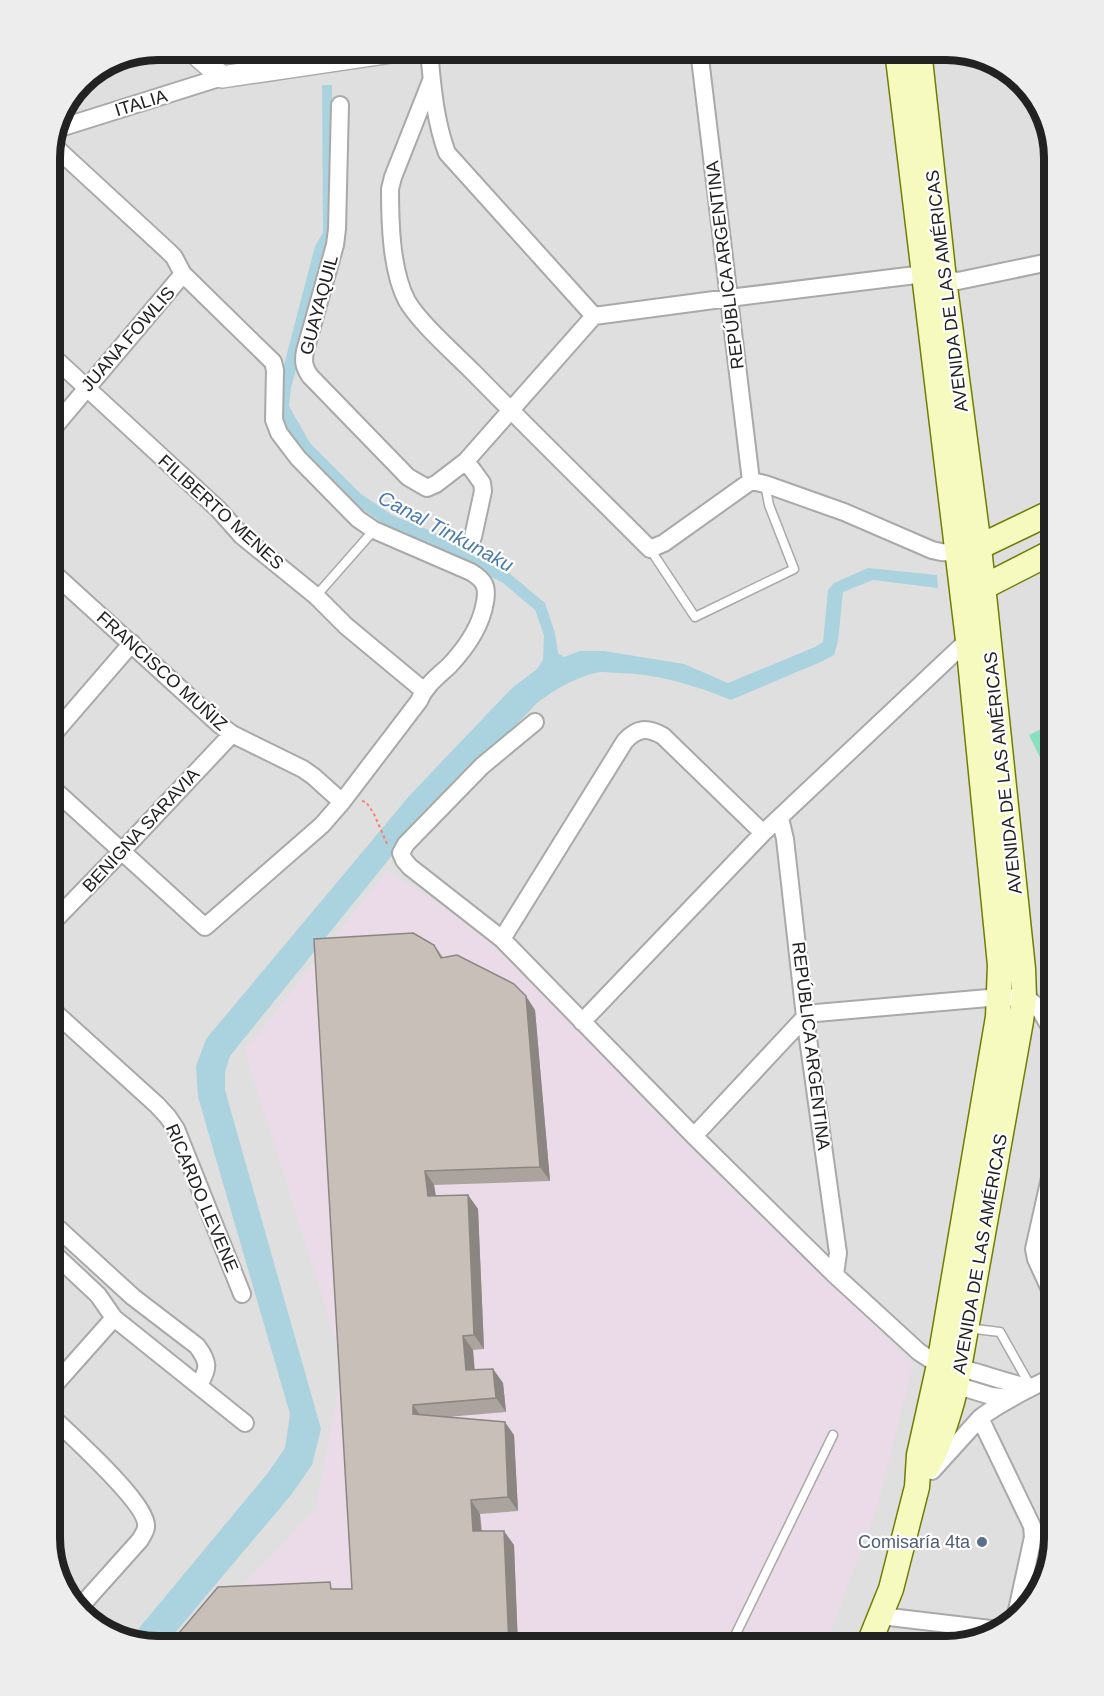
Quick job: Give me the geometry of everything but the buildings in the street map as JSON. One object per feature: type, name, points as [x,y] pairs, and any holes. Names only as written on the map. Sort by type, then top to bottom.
[{"type":"main road","name":"AVENIDA DE LAS AMÉRICAS","points":[[873,1636],[891,1589],[917,1487],[919,1455],[952,1372],[966,1328],[1022,1021],[1024,998],[1023,969],[973,592],[935,278],[899,60]]},
{"type":"main road","name":"AVENIDA DE LAS AMÉRICAS","points":[[920,60],[935,278]]},
{"type":"main road","points":[[968,550],[1044,516]]},
{"type":"main road","points":[[973,592],[1044,556]]},
{"type":"main road","name":"AVENIDA DE LAS AMÉRICAS","points":[[952,1372],[1000,997],[1000,965],[968,640],[973,592]]},
{"type":"street","points":[[202,60],[222,77],[337,60]]},
{"type":"street","points":[[430,60],[442,140],[447,153],[594,316]]},
{"type":"street","name":"REPÚBLICA ARGENTINA","points":[[700,60],[729,298],[758,482]]},
{"type":"street","name":"ITALIA","points":[[66,126],[222,77]]},
{"type":"street","points":[[432,80],[390,189],[394,259],[398,279],[408,301],[422,319],[510,410],[650,549],[664,543],[758,482],[844,512],[932,550],[940,552],[968,550]]},
{"type":"street","name":"GUAYAQUIL","points":[[340,105],[337,230],[303,359],[304,367],[310,376],[408,477],[427,488],[436,484],[466,461]]},
{"type":"street","name":"GUAYAQUIL","points":[[60,152],[168,251],[183,274],[273,362],[275,370],[274,420],[279,433],[298,458],[358,519],[374,530]]},
{"type":"street","points":[[473,537],[483,491],[482,483],[466,461],[594,316],[916,275],[958,281],[1044,263]]},
{"type":"street","name":"JUANA FOWLIS","points":[[60,420],[183,274]]},
{"type":"street","name":"FILIBERTO MENES","points":[[60,363],[218,509],[242,536],[316,596],[346,626],[423,690]]},
{"type":"street","points":[[60,795],[205,927],[322,825],[419,700],[423,690],[451,664],[472,637],[479,623],[484,610],[486,588],[479,577],[374,530]]},
{"type":"street","name":"FRANCISCO MUÑIZ","points":[[60,579],[220,725],[232,734],[303,769],[342,802]]},
{"type":"street","points":[[582,1022],[764,833],[968,640]]},
{"type":"street","points":[[60,726],[132,643]]},
{"type":"street","points":[[535,722],[482,766],[406,844],[401,853],[404,860],[502,939],[694,1136],[835,1275],[919,1352],[952,1372],[968,1389],[1010,1398]]},
{"type":"street","points":[[502,939],[625,741],[640,729],[654,731],[663,736],[764,833]]},
{"type":"street","name":"BENIGNA SARAVIA","points":[[60,915],[232,734]]},
{"type":"street","name":"REPÚBLICA ARGENTINA","points":[[780,818],[785,839],[838,1253],[835,1275]]},
{"type":"street","points":[[694,1136],[806,1017],[824,1011],[1000,997],[1024,998],[1039,1008],[1044,1017]]},
{"type":"street","name":"RICARDO LEVENE","points":[[60,1017],[157,1105],[176,1129],[242,1294]]},
{"type":"street","points":[[1044,1204],[1034,1249],[1044,1276]]},
{"type":"street","points":[[60,1230],[133,1297],[197,1346],[206,1362],[207,1370],[199,1384]]},
{"type":"street","points":[[60,1259],[98,1294],[114,1318],[245,1423]]},
{"type":"street","points":[[60,1379],[114,1318]]},
{"type":"street","points":[[952,1372],[1031,1388]]},
{"type":"street","points":[[917,1487],[980,1418],[1010,1398],[1044,1381]]},
{"type":"street","points":[[980,1418],[1032,1526],[1033,1537],[1018,1604]]},
{"type":"street","points":[[60,1425],[131,1496],[144,1516],[146,1527],[140,1540],[84,1602]]},
{"type":"street","points":[[881,1616],[984,1628]]},
{"type":"lane","points":[[650,549],[695,617],[794,569],[770,505],[758,482]]},
{"type":"lane","points":[[316,596],[374,530]]},
{"type":"lane","points":[[966,1328],[1000,1332],[1031,1388]]},
{"type":"lane","points":[[735,1636],[832,1435]]},
{"type":"path","points":[[374,814],[390,851]]},
{"type":"shaded area","points":[[952,60],[977,65],[1000,77],[1020,94],[1034,115],[1042,139],[1044,158],[1044,1538],[1041,1563],[1031,1587],[1010,1612],[989,1626],[965,1634],[946,1636],[152,1636],[127,1631],[104,1619],[84,1602],[70,1581],[63,1563],[60,1538],[60,152],[63,133],[80,98],[109,73],[127,65],[146,61]]},
{"type":"shaded area","points":[[387,871],[459,917],[503,955],[913,1364],[876,1511],[829,1636],[194,1636],[316,1509],[343,1363],[245,1051]]},
{"type":"green space","points":[[1044,728],[1044,766],[1029,735]]},
{"type":"water","points":[[322,85],[332,85],[332,236],[291,388],[289,406],[310,443],[361,494],[392,515],[451,539],[482,556],[509,573],[545,603],[555,633],[558,653],[564,657],[580,651],[604,651],[684,664],[728,683],[823,642],[828,590],[834,583],[868,568],[937,575],[938,588],[873,580],[843,592],[838,641],[834,655],[731,700],[690,685],[662,678],[604,672],[579,678],[551,693],[537,703],[398,848],[230,1056],[225,1072],[225,1090],[321,1429],[312,1465],[291,1495],[172,1636],[152,1636],[135,1633],[267,1474],[285,1448],[290,1414],[198,1097],[196,1066],[206,1039],[410,795],[512,688],[537,669],[543,660],[544,635],[535,610],[503,583],[447,553],[390,528],[353,503],[301,450],[279,415],[283,369],[315,246],[323,233]]},
{"type":"place","name":"Comisaría 4ta","points":[[982,1542]]},
{"type":"water label","name":"Canal Tinkunaku","points":[[446,531]]}]
